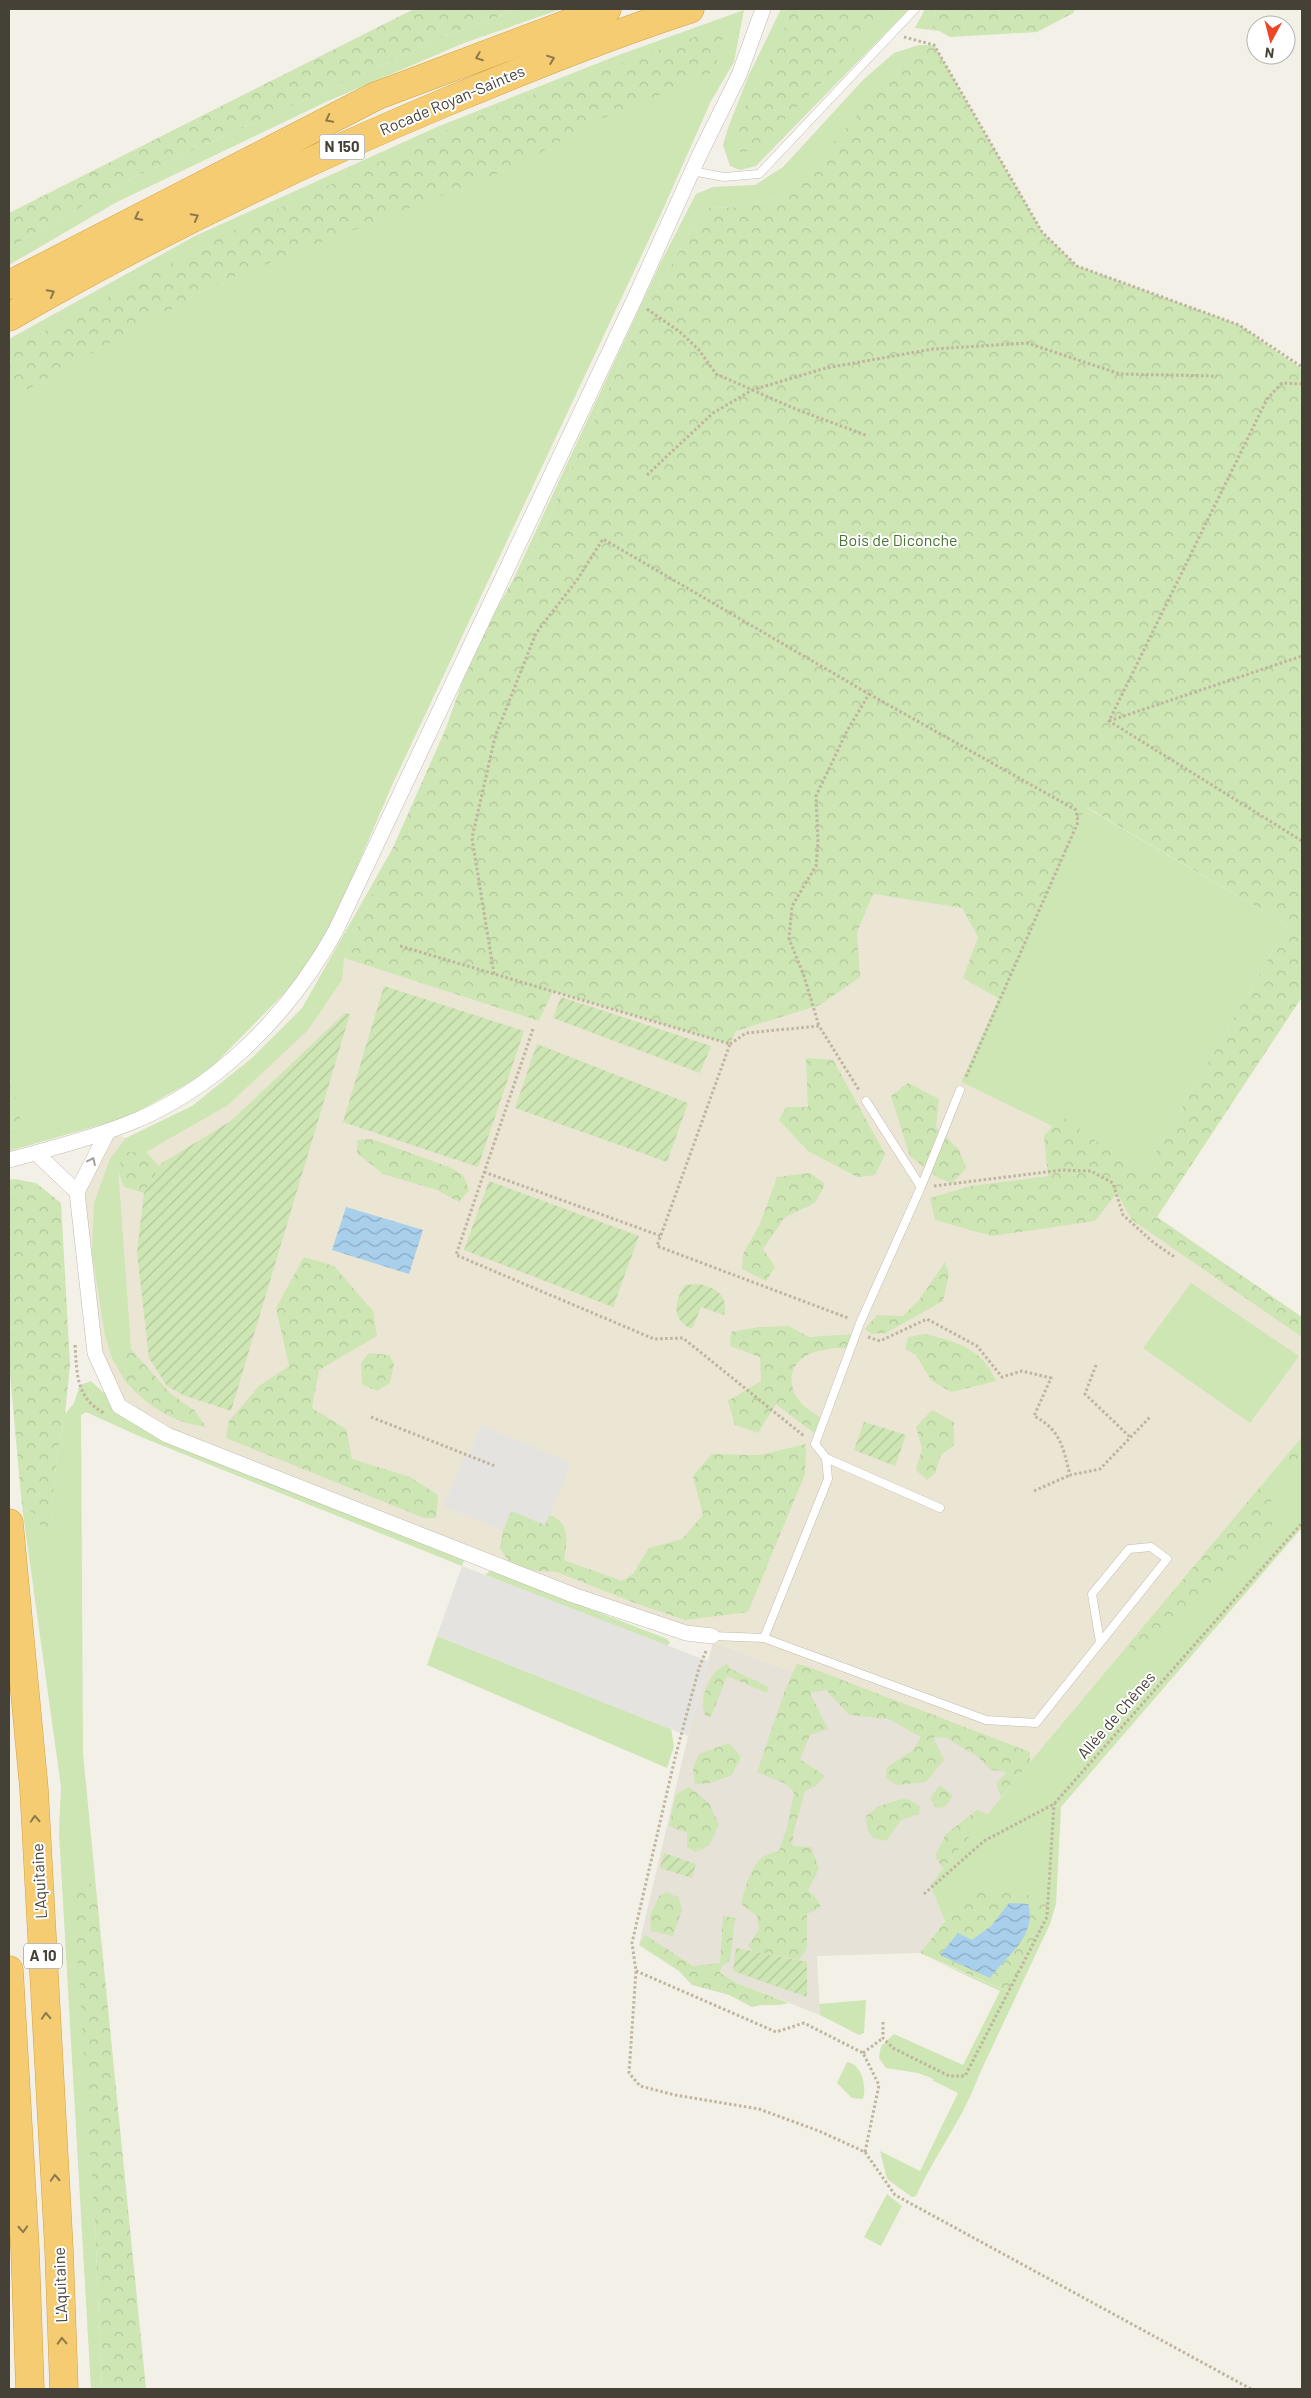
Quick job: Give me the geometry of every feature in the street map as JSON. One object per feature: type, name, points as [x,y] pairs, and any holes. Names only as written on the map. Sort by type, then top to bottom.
[{"type":"highway","name":"Rocade Royan-Saintes","points":[[9,285],[376,96],[607,9]]},
{"type":"highway","name":"Rocade Royan-Saintes","points":[[9,317],[211,209],[370,134],[525,69],[690,9]]},
{"type":"highway","name":"L'Aquitaine","points":[[9,1523],[34,1789],[59,2250],[64,2389]]},
{"type":"highway","name":"L'Aquitaine","points":[[9,1970],[25,2249],[30,2389]]},
{"type":"street","points":[[9,1160],[108,1131],[156,1111],[203,1083],[266,1028],[292,999],[318,963],[339,923],[635,298],[692,171],[739,75],[763,9]]},
{"type":"street","points":[[108,1131],[77,1192],[95,1354],[119,1406],[167,1435],[573,1595],[686,1633],[712,1636]]},
{"type":"street","points":[[36,1153],[77,1192]]},
{"type":"lane","points":[[692,171],[724,177],[758,174],[915,9]]},
{"type":"lane","points":[[940,1508],[826,1458],[815,1444],[860,1323],[921,1187],[960,1090]]},
{"type":"lane","points":[[866,1100],[921,1187]]},
{"type":"lane","points":[[764,1638],[828,1479],[826,1458]]},
{"type":"lane","points":[[712,1636],[764,1638],[986,1720],[1036,1723],[1167,1559],[1151,1547],[1129,1548],[1092,1594],[1100,1642]]},
{"type":"path","points":[[891,34],[934,45],[1042,232],[1077,266],[1239,325],[1302,366]]},
{"type":"path","points":[[635,298],[654,315],[680,332],[699,350],[716,374],[798,410],[868,436]]},
{"type":"path","points":[[647,475],[713,413],[752,390],[826,368],[933,349],[1027,343],[1120,374],[1217,376]]},
{"type":"path","points":[[1109,721],[1267,399],[1282,383],[1302,384]]},
{"type":"path","points":[[494,974],[472,838],[495,737],[536,633],[577,580],[603,540],[869,694],[1076,810],[1078,822],[960,1090]]},
{"type":"path","points":[[1109,721],[1302,656]]},
{"type":"path","points":[[866,1100],[819,1026],[804,976],[789,939],[792,906],[816,866],[818,843],[816,796],[847,731],[869,694]]},
{"type":"path","points":[[1109,721],[1302,842]]},
{"type":"path","points":[[400,946],[730,1044]]},
{"type":"path","points":[[819,1026],[746,1034],[730,1044],[657,1246],[860,1323]]},
{"type":"path","points":[[533,1029],[456,1256],[654,1339],[683,1338],[815,1444]]},
{"type":"path","points":[[921,1187],[1062,1170],[1092,1171],[1113,1183],[1123,1215],[1154,1243],[1176,1258]]},
{"type":"path","points":[[484,1172],[660,1236]]},
{"type":"path","points":[[856,1334],[880,1340],[928,1319],[977,1346],[1002,1378],[1022,1371],[1051,1378],[1034,1416],[1044,1422],[1060,1438],[1070,1475]]},
{"type":"path","points":[[75,1340],[77,1375],[81,1390],[93,1408],[108,1416]]},
{"type":"path","points":[[1096,1365],[1084,1394],[1130,1437]]},
{"type":"path","points":[[1034,1491],[1070,1475],[1100,1469],[1151,1416]]},
{"type":"path","points":[[371,1417],[495,1466]]},
{"type":"path","name":"Allée de Chênes","points":[[924,1894],[984,1841],[1054,1804],[1302,1523]]},
{"type":"path","points":[[712,1636],[699,1668],[675,1758],[632,1943],[636,1971],[630,2073],[640,2086],[675,2095],[759,2109],[819,2131],[865,2152],[895,2195],[1251,2389]]},
{"type":"path","points":[[883,2022],[883,2038],[893,2048],[949,2076],[965,2076],[1047,1917],[1054,1804]]},
{"type":"path","points":[[636,1971],[776,2032],[804,2023],[863,2052],[879,2085],[865,2152]]},
{"type":"path","points":[[863,2052],[883,2038]]},
{"type":"shaded area","points":[[873,894],[962,908],[978,937],[963,978],[999,999],[961,1082],[1145,1171],[1153,1223],[1302,1323],[1302,1437],[1030,1762],[167,1435],[119,1406],[95,1353],[77,1192],[108,1131],[131,1140],[243,1081],[344,958],[539,1021],[553,991],[730,1044],[736,1031],[820,1005],[859,977],[857,933]]},
{"type":"shaded area","points":[[481,1425],[571,1463],[545,1525],[511,1511],[503,1531],[443,1506],[465,1455],[468,1456]]},
{"type":"shaded area","points":[[462,1566],[708,1661],[688,1736],[437,1636]]},
{"type":"shaded area","points":[[713,1642],[1030,1762],[930,1885],[945,1921],[920,1953],[817,1956],[820,2015],[639,1945],[688,1736]]},
{"type":"green space","points":[[414,9],[518,9],[448,35],[136,176],[9,248],[9,213]]},
{"type":"green space","points":[[518,9],[561,9],[464,43],[328,101],[117,202],[9,265],[9,248],[136,176],[448,35]]},
{"type":"green space","points":[[781,9],[909,9],[756,166],[740,170],[730,166],[723,145],[748,77]]},
{"type":"green space","points":[[901,9],[882,21],[753,151],[739,152],[735,127],[784,33],[787,10]]},
{"type":"green space","points":[[925,9],[936,9],[932,27],[939,31],[915,28]]},
{"type":"green space","points":[[936,9],[1076,9],[1073,13],[1037,32],[950,37],[932,27]]},
{"type":"green space","points":[[744,10],[734,62],[711,101],[660,216],[393,783],[338,911],[303,974],[206,1073],[128,1117],[9,1151],[9,339],[195,236],[437,127],[616,56]]},
{"type":"green space","points":[[726,26],[714,72],[592,123],[517,166],[226,280],[9,400],[9,350],[247,223],[496,108]]},
{"type":"green space","points":[[919,45],[816,163],[777,198],[742,207],[709,208],[693,226],[643,315],[531,555],[513,580],[660,264],[696,194],[713,187],[755,185],[783,167],[863,80],[894,53]]},
{"type":"green space","name":"Bois de Diconche","points":[[919,45],[934,45],[1042,232],[1077,266],[1239,325],[1302,369],[1302,997],[1157,1217],[1302,1317],[1302,1337],[1132,1220],[1117,1193],[1095,1221],[992,1236],[935,1220],[930,1198],[971,1186],[1048,1176],[1044,1136],[1062,1116],[1117,1157],[1145,1171],[1288,925],[1086,807],[999,999],[963,978],[978,937],[962,908],[873,894],[857,933],[860,977],[820,1005],[736,1031],[730,1044],[553,991],[539,1021],[344,958],[446,728],[474,648],[513,580],[531,555],[643,315],[693,226],[709,208],[742,207],[777,198],[816,162]]},
{"type":"green space","points":[[1085,807],[1288,925],[1145,1171],[961,1082]]},
{"type":"green space","points":[[394,846],[344,958],[342,980],[308,1030],[228,1105],[146,1152],[128,1152],[118,1168],[131,1349],[124,1357],[125,1381],[112,1358],[105,1335],[92,1253],[94,1203],[110,1159],[126,1138],[192,1106],[252,1058],[302,1008]]},
{"type":"green space","points":[[384,986],[524,1031],[478,1167],[343,1122]]},
{"type":"green space","points":[[561,997],[711,1046],[700,1073],[553,1018]]},
{"type":"green space","points":[[345,1013],[350,1014],[231,1411],[183,1395],[167,1386],[149,1358],[137,1252],[144,1193],[162,1163],[231,1121]]},
{"type":"green space","points":[[537,1044],[688,1103],[667,1162],[515,1108]]},
{"type":"green space","points":[[806,1058],[833,1060],[885,1154],[875,1175],[857,1177],[808,1151],[779,1120],[786,1107],[808,1107]]},
{"type":"green space","points":[[9,1072],[24,1133],[9,1136]]},
{"type":"green space","points":[[908,1083],[939,1099],[936,1127],[959,1150],[966,1168],[952,1183],[938,1178],[910,1156],[891,1096]]},
{"type":"green space","points":[[372,1139],[449,1167],[463,1175],[469,1190],[459,1202],[437,1190],[383,1174],[357,1153],[357,1140]]},
{"type":"green space","points":[[128,1152],[146,1152],[160,1167],[144,1193],[124,1187],[117,1168]]},
{"type":"green space","points":[[810,1173],[825,1184],[815,1203],[785,1217],[763,1249],[775,1267],[766,1281],[742,1269],[743,1254],[760,1224],[777,1177]]},
{"type":"green space","points":[[14,1179],[36,1183],[61,1203],[70,1365],[65,1414],[56,1464],[49,1543],[36,1515],[22,1506],[9,1364],[9,1180]]},
{"type":"green space","points":[[489,1181],[639,1236],[613,1307],[464,1250]]},
{"type":"green space","points":[[304,1257],[334,1266],[373,1311],[377,1336],[319,1370],[312,1408],[346,1429],[352,1459],[410,1477],[438,1495],[436,1518],[424,1518],[226,1438],[229,1421],[259,1386],[289,1366],[276,1308]]},
{"type":"green space","points":[[945,1262],[949,1274],[943,1301],[886,1333],[872,1334],[865,1329],[877,1315],[903,1316],[919,1300]]},
{"type":"green space","points":[[1191,1283],[1299,1356],[1250,1423],[1143,1348]]},
{"type":"green space","points":[[700,1284],[720,1294],[724,1302],[724,1315],[701,1307],[692,1329],[680,1321],[676,1310],[678,1298],[685,1285]]},
{"type":"green space","points":[[789,1326],[809,1337],[856,1334],[850,1350],[837,1348],[815,1352],[799,1361],[794,1367],[792,1374],[793,1390],[806,1408],[824,1420],[818,1436],[776,1404],[758,1433],[735,1425],[728,1401],[761,1381],[760,1357],[730,1346],[731,1332],[759,1327]]},
{"type":"green space","points":[[925,1334],[948,1340],[967,1348],[984,1361],[996,1381],[951,1392],[931,1380],[916,1355],[905,1349],[908,1337]]},
{"type":"green space","points":[[131,1349],[170,1393],[195,1411],[206,1427],[193,1425],[171,1417],[142,1398],[125,1381],[124,1357]]},
{"type":"green space","points":[[369,1353],[389,1355],[394,1364],[390,1383],[377,1391],[362,1384],[361,1363]]},
{"type":"green space","points":[[91,1381],[131,1418],[465,1557],[462,1566],[141,1437],[86,1412],[81,1415],[83,1753],[96,1888],[88,1882],[95,2222],[102,2389],[91,2389],[59,1833],[61,1787],[22,1506],[36,1515],[49,1541],[56,1464],[65,1414],[74,1403],[80,1385]]},
{"type":"green space","points":[[932,1410],[954,1422],[954,1445],[941,1455],[935,1473],[927,1480],[916,1470],[922,1449],[916,1427]]},
{"type":"green space","points":[[864,1422],[906,1435],[895,1466],[854,1450]]},
{"type":"green space","points":[[1302,1437],[1302,1531],[1300,1530],[1061,1807],[1056,1904],[1050,1924],[966,2106],[916,2196],[912,2197],[887,2179],[880,2151],[920,2171],[958,2093],[932,2080],[934,2079],[918,2073],[886,2068],[879,2058],[881,2046],[894,2034],[963,2065],[1000,1991],[931,1959],[1009,1992],[1047,1917],[1048,1906],[953,1911],[945,1921],[930,1885],[1030,1762]]},
{"type":"green space","points":[[1302,1437],[1302,1478],[1283,1460]]},
{"type":"green space","points":[[806,1444],[805,1474],[748,1612],[685,1620],[635,1603],[557,1572],[523,1570],[509,1562],[500,1548],[503,1531],[511,1511],[548,1514],[562,1523],[566,1544],[564,1560],[622,1581],[633,1574],[649,1548],[682,1539],[703,1515],[693,1476],[712,1454],[760,1455]]},
{"type":"green space","points":[[1260,1487],[1271,1494],[1272,1526],[1135,1663],[1129,1644]]},
{"type":"green space","points":[[491,1570],[667,1639],[670,1643],[667,1646],[485,1575]]},
{"type":"green space","points":[[437,1636],[671,1729],[674,1746],[667,1768],[427,1665]]},
{"type":"green space","points":[[727,1664],[731,1669],[769,1687],[767,1693],[727,1676],[711,1717],[705,1715],[703,1701],[707,1686],[715,1672]]},
{"type":"green space","points":[[797,1664],[1030,1752],[1030,1762],[1001,1797],[996,1783],[1007,1772],[991,1770],[978,1757],[947,1738],[933,1737],[944,1760],[926,1782],[896,1785],[886,1778],[887,1767],[913,1750],[921,1737],[888,1719],[849,1715],[826,1690],[810,1693],[828,1729],[810,1735],[800,1759],[825,1776],[816,1786],[805,1791],[794,1830],[792,1846],[811,1847],[819,1869],[808,1890],[821,1907],[807,1914],[807,1948],[799,1960],[753,1951],[748,1946],[759,1929],[757,1916],[741,1904],[755,1866],[765,1856],[779,1851],[787,1828],[794,1792],[786,1784],[757,1772],[785,1690]]},
{"type":"green space","points":[[729,1743],[741,1757],[732,1775],[710,1783],[695,1784],[693,1768],[699,1754]]},
{"type":"green space","points":[[940,1785],[953,1796],[945,1807],[936,1808],[930,1798]]},
{"type":"green space","points":[[689,1787],[709,1803],[719,1825],[709,1846],[695,1852],[687,1847],[687,1833],[669,1826],[676,1794]]},
{"type":"green space","points":[[905,1798],[920,1806],[919,1814],[901,1820],[886,1841],[873,1838],[867,1829],[866,1816],[879,1806]]},
{"type":"green space","points":[[977,1810],[988,1814],[943,1869],[935,1856],[946,1834]]},
{"type":"green space","points":[[664,1853],[696,1864],[692,1878],[660,1868]]},
{"type":"green space","points":[[88,1882],[96,1888],[146,2389],[102,2389],[95,2222],[74,1900],[76,1885]]},
{"type":"green space","points":[[1012,1886],[1048,1906],[1047,1917],[1009,1992],[920,1953],[953,1911],[976,1891]]},
{"type":"green space","points":[[667,1892],[679,1898],[682,1910],[673,1936],[651,1931],[650,1916],[659,1896]]},
{"type":"green space","points":[[723,1916],[735,1918],[730,1961],[722,1966],[720,1973],[737,1983],[788,2003],[752,2007],[729,1995],[692,1985],[679,1971],[639,1945],[645,1935],[693,1966],[720,1963]]},
{"type":"green space","points":[[736,1948],[807,1962],[807,1997],[733,1971]]},
{"type":"green space","points":[[866,2000],[864,2033],[859,2035],[820,2015],[819,2004]]},
{"type":"green space","points":[[847,2062],[860,2071],[864,2083],[863,2099],[852,2098],[837,2083]]},
{"type":"green space","points":[[887,2194],[902,2206],[881,2246],[864,2237]]},
{"type":"water","points":[[346,1207],[423,1230],[409,1274],[332,1250]]},
{"type":"water","points":[[1009,1903],[1028,1904],[1030,1915],[1028,1926],[1019,1944],[990,1978],[940,1955],[958,1933],[972,1940],[991,1926]]}]
